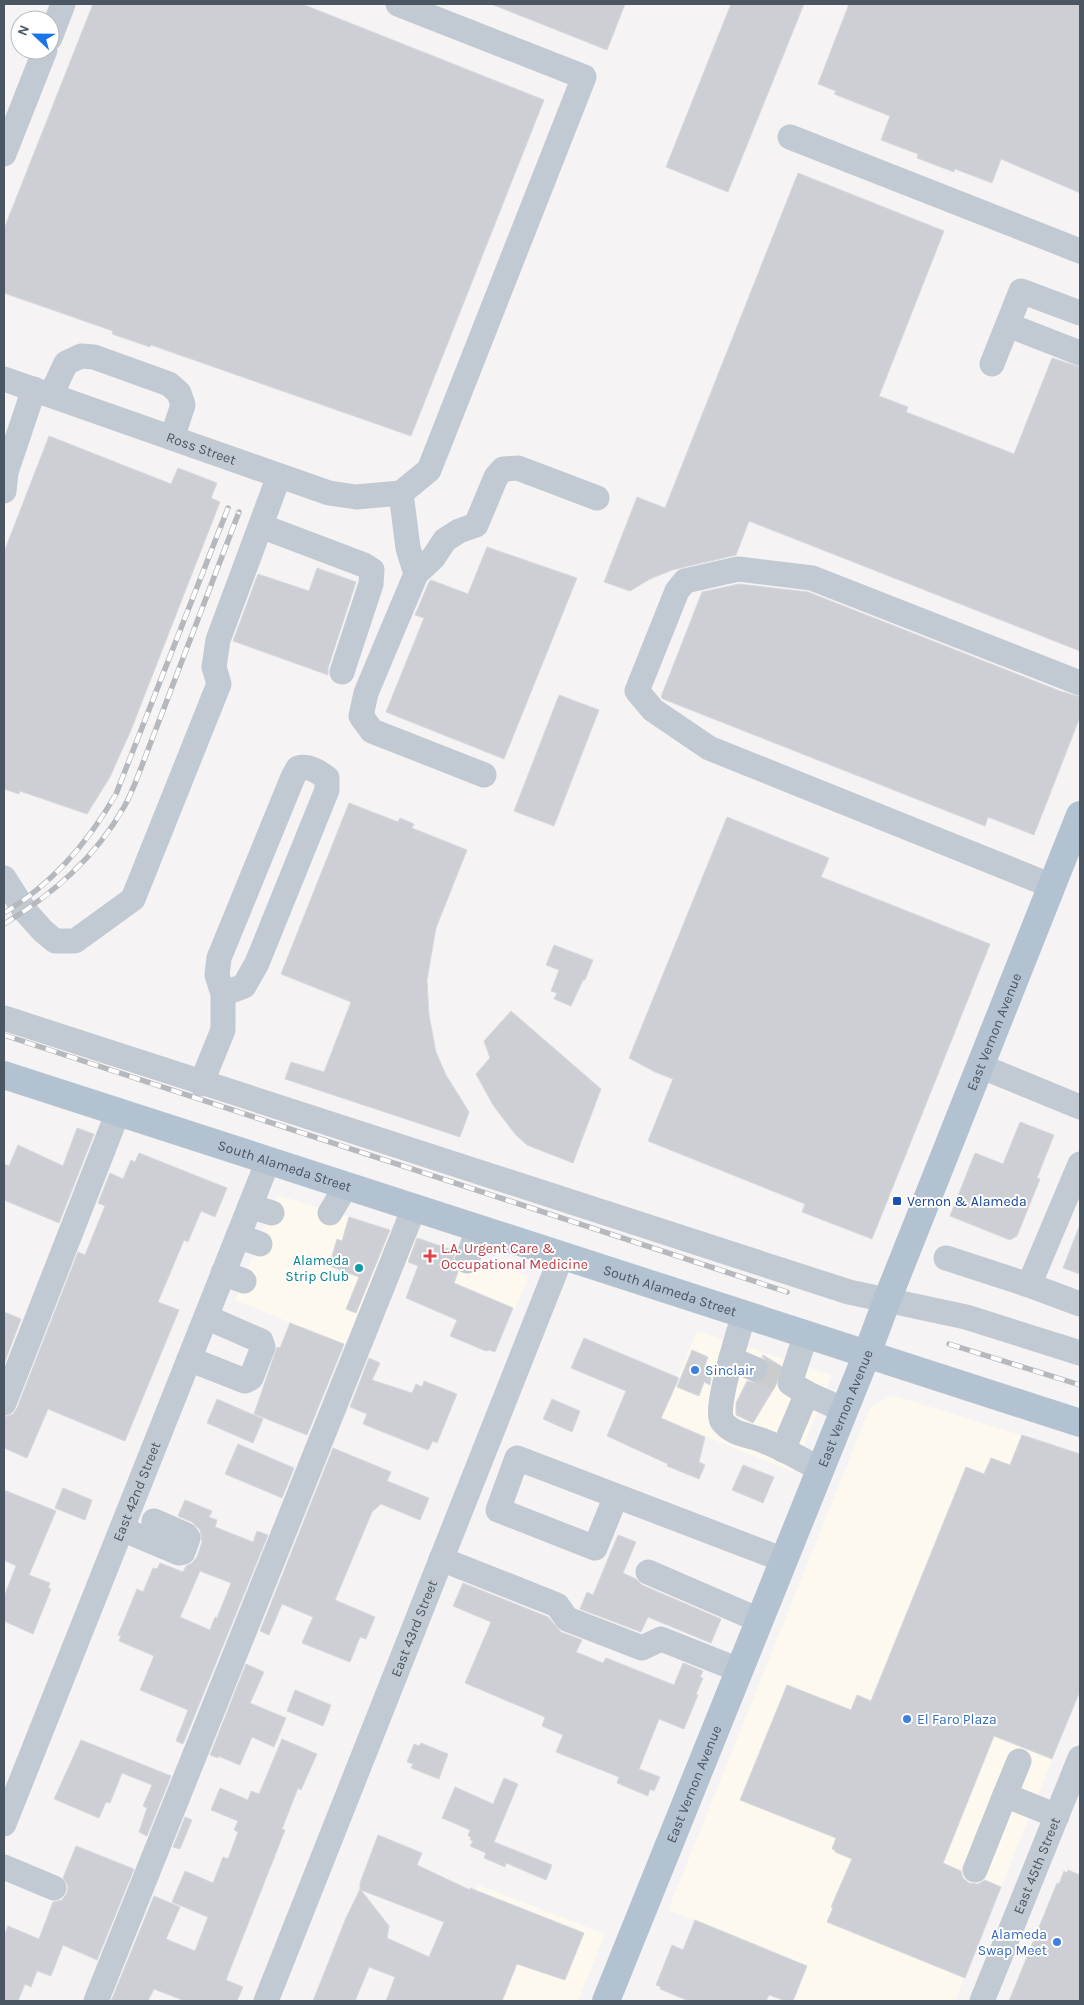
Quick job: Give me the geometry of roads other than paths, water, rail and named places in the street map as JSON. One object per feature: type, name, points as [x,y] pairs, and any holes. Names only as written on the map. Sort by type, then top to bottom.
[{"type":"main road","name":"East Vernon Avenue","points":[[606,2001],[867,1354],[1080,815]]},
{"type":"main road","name":"South Alameda Street","points":[[4,1075],[1080,1423]]},
{"type":"street","points":[[398,4],[584,77],[429,470],[401,493],[408,548],[416,574]]},
{"type":"street","points":[[4,154],[41,60]]},
{"type":"street","points":[[790,137],[1080,251]]},
{"type":"street","points":[[992,364],[1021,291],[1080,313]]},
{"type":"street","points":[[1008,325],[1080,353]]},
{"type":"street","points":[[4,492],[6,472],[43,392],[66,363],[81,356],[94,358],[169,384],[179,393],[183,405],[172,438]]},
{"type":"street","name":"Ross Street","points":[[4,378],[279,476],[338,495],[356,497],[401,493]]},
{"type":"street","points":[[484,775],[372,731],[361,716],[366,693],[416,574],[433,558],[445,540],[459,531],[476,525],[496,477],[503,469],[518,468],[597,498]]},
{"type":"street","points":[[4,878],[25,911],[43,932],[55,941],[75,941],[133,899],[219,684],[214,667],[218,640],[279,476]]},
{"type":"street","points":[[260,526],[364,565],[372,570],[371,584],[342,672]]},
{"type":"street","points":[[1052,886],[709,748],[653,710],[637,691],[677,591],[685,580],[738,569],[812,578],[1080,683]]},
{"type":"street","points":[[201,1084],[222,1030],[223,994],[217,975],[219,958],[293,776],[298,768],[303,766],[317,771],[327,778],[327,790],[257,963],[244,986],[223,994]]},
{"type":"street","points":[[4,1018],[201,1084],[849,1292],[966,1317],[1080,1353]]},
{"type":"street","points":[[980,1066],[1080,1107]]},
{"type":"street","points":[[4,1403],[118,1112]]},
{"type":"street","name":"East 42nd Street","points":[[4,1824],[206,1317],[234,1277],[261,1210],[268,1161]]},
{"type":"street","points":[[1029,1285],[1080,1164]]},
{"type":"street","points":[[330,1213],[346,1186]]},
{"type":"street","points":[[96,2001],[414,1208]]},
{"type":"street","points":[[467,1261],[478,1228]]},
{"type":"street","name":"East 43rd Street","points":[[266,2001],[562,1255]]},
{"type":"street","points":[[946,1258],[1080,1304]]},
{"type":"street","points":[[744,1314],[720,1408],[721,1420],[731,1430],[764,1441],[820,1469]]},
{"type":"street","points":[[189,1359],[245,1381],[251,1378],[263,1347],[261,1341],[206,1317]]},
{"type":"street","points":[[783,1450],[792,1385],[806,1334]]},
{"type":"street","points":[[731,1359],[755,1369]]},
{"type":"street","points":[[792,1385],[844,1410]]},
{"type":"street","points":[[498,1510],[517,1458],[784,1560]]},
{"type":"street","points":[[466,1498],[595,1548],[616,1496]]},
{"type":"street","points":[[122,1529],[179,1553],[183,1552],[188,1538],[186,1535],[154,1521]]},
{"type":"street","points":[[442,1559],[557,1605],[567,1618],[642,1648],[661,1639],[740,1670]]},
{"type":"street","points":[[648,1572],[760,1620]]},
{"type":"street","name":"East 45th Street","points":[[982,2001],[1080,1758]]},
{"type":"street","points":[[975,1870],[1018,1761]]},
{"type":"street","points":[[1005,1795],[1057,1816]]},
{"type":"street","points":[[4,1867],[54,1888]]},
{"type":"tunnel","points":[[755,1369],[779,1379]]},
{"type":"railway","points":[[4,913],[38,889],[68,861],[81,846],[116,794],[228,508]]},
{"type":"railway","points":[[4,924],[39,900],[72,873],[100,843],[124,807],[137,778],[239,512]]},
{"type":"railway","points":[[4,1035],[787,1292]]},
{"type":"railway","points":[[949,1344],[1080,1385]]},
{"type":"place","name":"Vernon & Alameda","points":[[897,1201]]},
{"type":"place","name":"L.A. Urgent Care & Occupational Medicine","points":[[430,1256]]},
{"type":"place","name":"Alameda Strip Club","points":[[359,1268]]},
{"type":"place","name":"Sinclair","points":[[695,1370]]},
{"type":"place","name":"El Faro Plaza","points":[[907,1719]]},
{"type":"place","name":"Alameda Swap Meet","points":[[1057,1942]]}]
